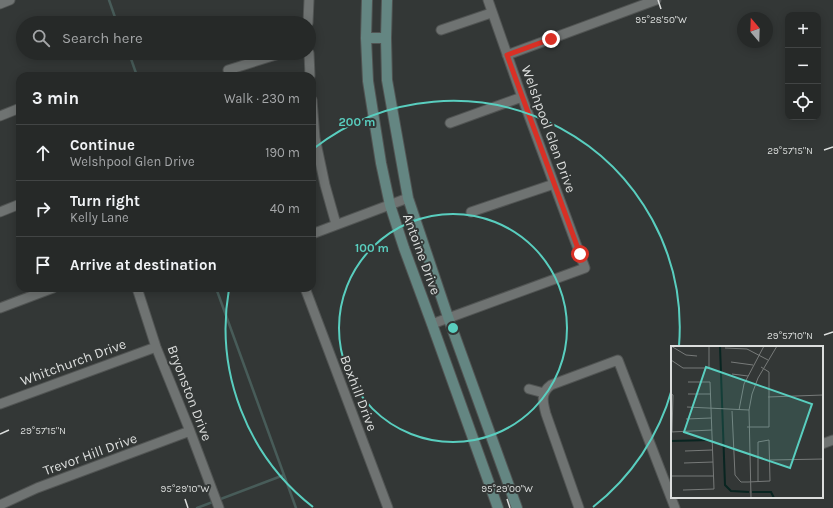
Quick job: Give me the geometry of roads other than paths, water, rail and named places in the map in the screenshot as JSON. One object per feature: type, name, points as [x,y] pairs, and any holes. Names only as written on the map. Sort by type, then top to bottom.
[{"type":"main road","name":"Antoine Drive","points":[[367,0],[366,38],[368,81],[373,121],[390,205],[404,248],[498,508]]},
{"type":"main road","name":"Antoine Drive","points":[[387,0],[387,80],[408,198],[448,317],[517,508]]},
{"type":"main road","points":[[366,38],[386,38]]},
{"type":"main road","points":[[478,454],[495,448]]},
{"type":"street","points":[[0,4],[10,0]]},
{"type":"street","points":[[308,16],[309,0]]},
{"type":"street","name":"Welshpool Glen Drive","points":[[448,317],[585,268],[491,13],[488,0]]},
{"type":"street","points":[[507,55],[656,0]]},
{"type":"street","points":[[441,30],[491,13]]},
{"type":"street","points":[[228,70],[260,60]]},
{"type":"street","points":[[309,60],[310,72]]},
{"type":"street","points":[[450,123],[522,97]]},
{"type":"street","points":[[0,116],[16,110]]},
{"type":"street","points":[[316,147],[336,224]]},
{"type":"street","points":[[471,212],[554,184]]},
{"type":"street","points":[[316,232],[408,198]]},
{"type":"street","points":[[0,212],[16,206]]},
{"type":"street","points":[[0,308],[42,292]]},
{"type":"street","name":"Bryonston Drive","points":[[138,292],[156,347],[190,430],[218,507]]},
{"type":"street","name":"Boxhill Drive","points":[[307,292],[388,508]]},
{"type":"street","points":[[432,324],[448,317]]},
{"type":"street","name":"Whitchurch Drive","points":[[0,404],[156,347]]},
{"type":"street","points":[[579,508],[549,423],[544,406],[544,393],[546,388],[551,385],[618,360],[671,491]]},
{"type":"street","points":[[530,389],[544,393]]},
{"type":"street","name":"Trevor Hill Drive","points":[[0,505],[37,488],[190,430]]},
{"type":"street","points":[[823,444],[833,440]]},
{"type":"street","points":[[674,498],[675,508]]},
{"type":"waterway","points":[[109,0],[115,16]]},
{"type":"waterway","points":[[131,60],[136,72]]},
{"type":"waterway","points":[[217,292],[296,508]]},
{"type":"waterway","points":[[197,508],[284,475]]}]
